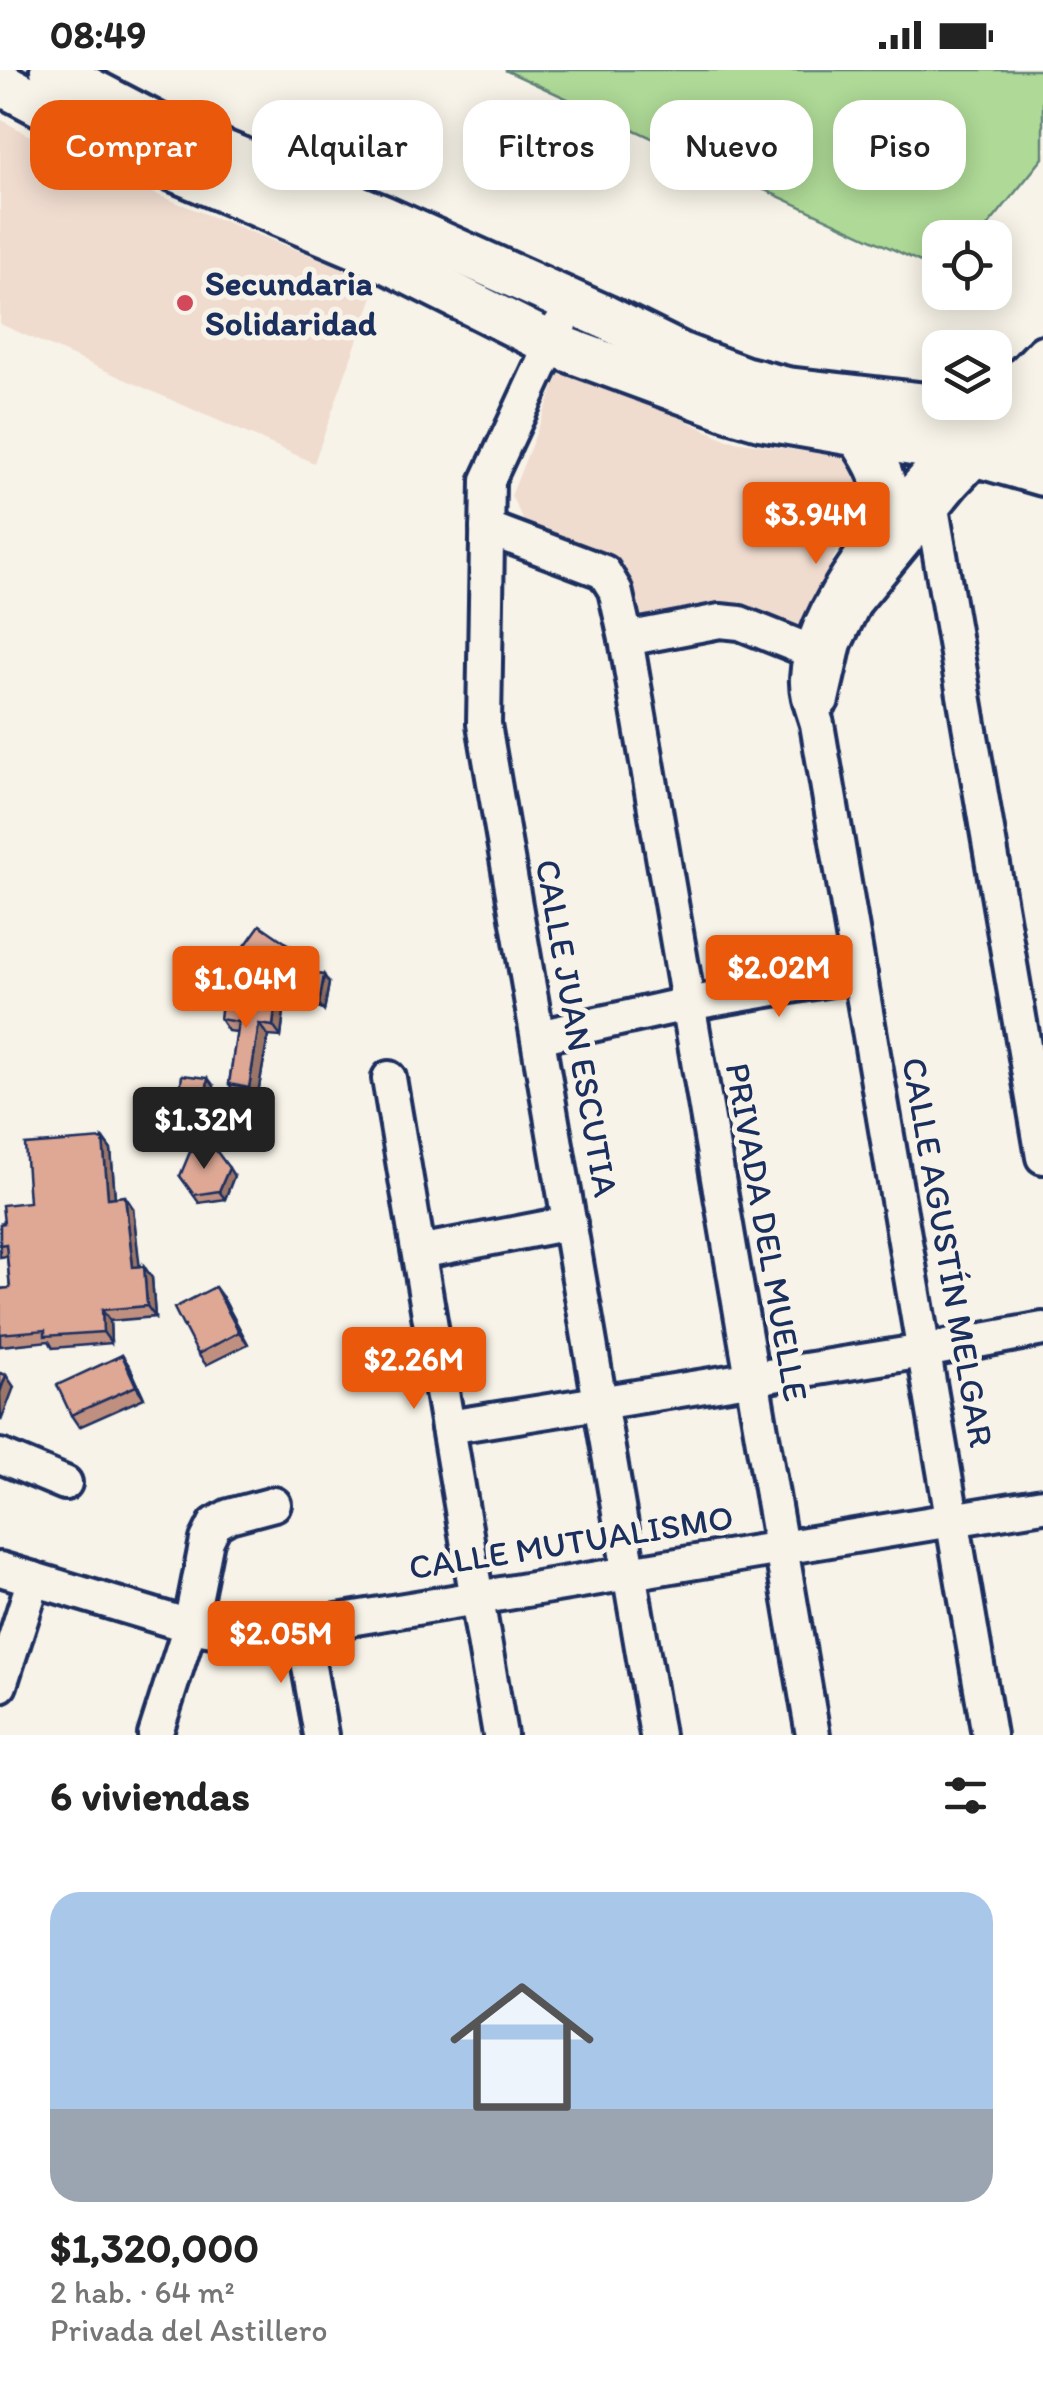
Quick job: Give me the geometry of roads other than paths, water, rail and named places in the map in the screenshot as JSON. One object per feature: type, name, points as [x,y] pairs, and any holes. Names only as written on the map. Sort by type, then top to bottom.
[{"type":"main road","points":[[52,70],[296,202],[362,250],[552,344],[760,418],[858,435],[992,426]]},
{"type":"main road","points":[[0,83],[121,148],[296,202],[382,217],[684,356],[743,378],[787,388],[918,404],[992,426],[1043,474]]},
{"type":"main road","points":[[858,435],[884,479],[890,519]]},
{"type":"street","name":"CALLE JUAN ESCUTIA","points":[[571,302],[488,480],[484,724],[658,1735]]},
{"type":"street","points":[[992,426],[1043,352]]},
{"type":"street","points":[[992,426],[1043,388]]},
{"type":"street","name":"CALLE AGUSTÍN MELGAR","points":[[817,724],[835,643],[855,602],[932,508],[992,426]]},
{"type":"street","name":"CALLE AGUSTÍN MELGAR","points":[[989,1735],[817,724],[806,684],[810,651],[834,596],[890,519],[992,426]]},
{"type":"street","points":[[932,508],[1030,1002],[1043,1157]]},
{"type":"street","name":"PRIVADA DEL MUELLE","points":[[487,528],[604,572],[615,590],[814,1735]]},
{"type":"street","points":[[626,639],[720,622],[740,623],[810,651]]},
{"type":"street","points":[[538,1037],[687,1004],[860,974]]},
{"type":"street","points":[[389,1078],[500,1735]]},
{"type":"street","points":[[419,1252],[570,1223]]},
{"type":"street","points":[[448,1426],[1043,1329]]},
{"type":"street","points":[[0,1456],[65,1483]]},
{"type":"street","points":[[154,1735],[190,1626],[207,1540],[215,1524],[229,1516],[274,1504]]},
{"type":"street","name":"CALLE MUTUALISMO","points":[[0,1569],[190,1626],[246,1636],[1043,1506]]},
{"type":"street","points":[[0,1685],[34,1579]]},
{"type":"street","points":[[302,1627],[321,1735]]},
{"type":"place","name":"Secundaria Solidaridad","points":[[185,303]]}]
